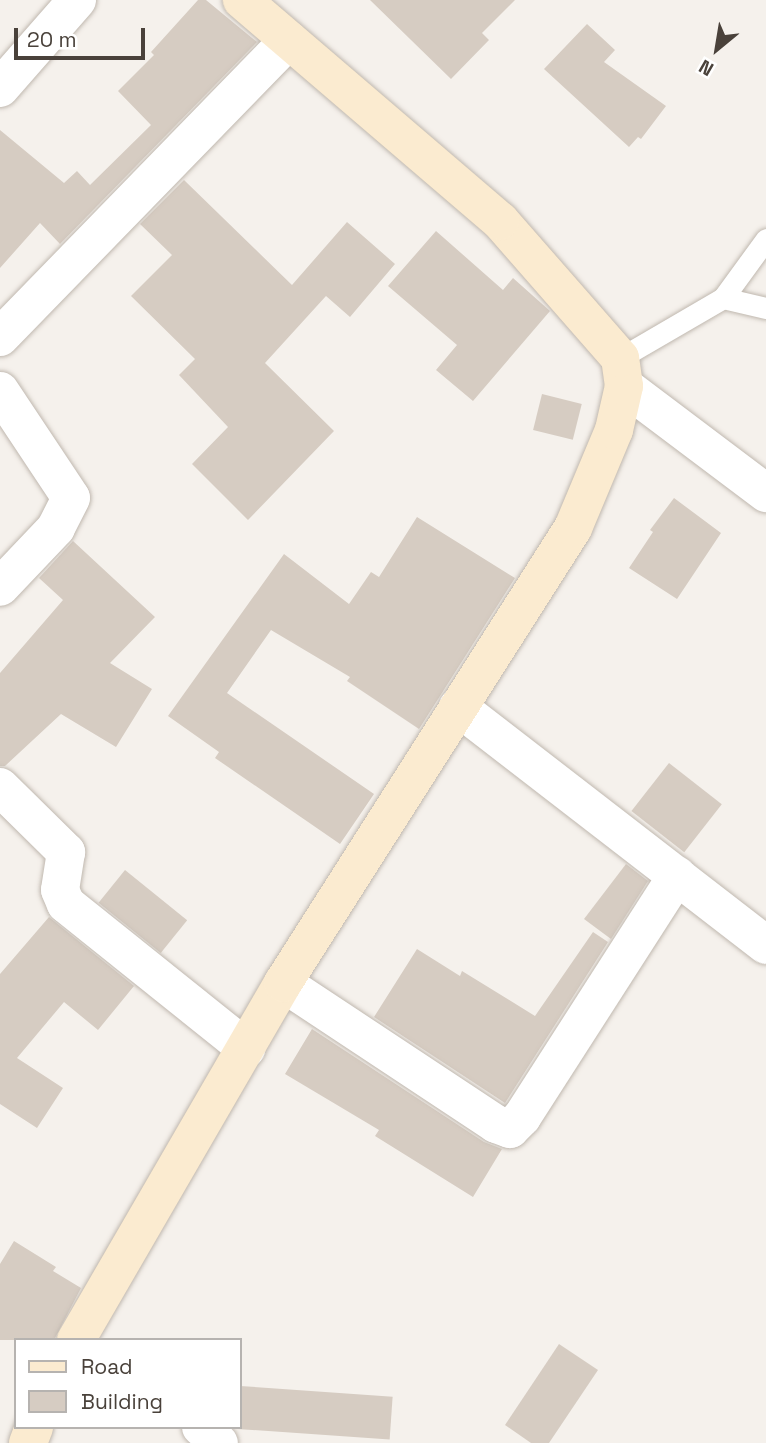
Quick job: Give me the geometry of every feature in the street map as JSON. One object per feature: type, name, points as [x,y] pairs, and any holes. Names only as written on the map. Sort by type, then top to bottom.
[{"type":"main road","points":[[88,1334],[283,983],[573,528],[614,430],[622,372],[500,221],[242,0]]},
{"type":"street","points":[[0,88],[77,0]]},
{"type":"street","points":[[0,338],[289,40]]},
{"type":"street","points":[[622,372],[766,494]]},
{"type":"street","points":[[0,391],[71,498],[56,528],[0,587]]},
{"type":"street","points":[[458,707],[677,876],[761,931]]},
{"type":"street","points":[[0,788],[66,852],[60,890],[66,904],[246,1048]]},
{"type":"street","points":[[283,983],[496,1124],[510,1129],[522,1117],[677,876]]},
{"type":"street","points":[[203,1429],[219,1443]]},
{"type":"lane","points":[[622,372],[723,298],[766,239]]},
{"type":"lane","points":[[723,298],[766,308]]},
{"type":"building","points":[[198,0],[206,0],[257,42],[60,244],[40,223],[0,268],[0,130],[64,183],[77,171],[90,185],[151,125],[118,91],[154,55],[151,52]]},
{"type":"building","points":[[370,0],[515,0],[482,33],[489,40],[451,79]]},
{"type":"building","points":[[587,24],[615,50],[604,62],[666,106],[641,139],[638,137],[629,147],[544,69]]},
{"type":"building","points":[[184,180],[292,285],[347,222],[395,264],[350,317],[326,296],[265,363],[334,431],[248,520],[192,464],[228,427],[179,375],[195,359],[131,296],[172,255],[140,224]]},
{"type":"building","points":[[436,231],[503,290],[513,278],[550,311],[473,401],[436,370],[457,345],[388,286]]},
{"type":"building","points":[[542,394],[582,404],[573,440],[533,430]]},
{"type":"building","points":[[674,498],[721,533],[677,599],[629,568],[653,532],[650,530]]},
{"type":"building","points":[[417,517],[515,578],[419,729],[347,681],[350,677],[271,630],[227,693],[374,794],[340,844],[215,758],[219,752],[168,716],[284,554],[349,604],[371,572],[379,577]]},
{"type":"building","points":[[73,541],[155,617],[110,663],[152,689],[116,747],[61,714],[5,766],[0,766],[0,673],[63,600],[39,578]]},
{"type":"building","points":[[669,763],[722,804],[684,852],[631,811]]},
{"type":"building","points":[[626,864],[648,881],[611,939],[584,919]]},
{"type":"building","points":[[125,870],[187,920],[161,953],[99,903]]},
{"type":"building","points":[[49,917],[134,986],[98,1030],[64,1002],[17,1058],[63,1088],[37,1128],[0,1104],[0,974]]},
{"type":"building","points":[[593,932],[608,942],[505,1103],[374,1017],[417,949],[460,976],[462,971],[535,1016]]},
{"type":"building","points":[[312,1029],[484,1142],[502,1149],[473,1197],[375,1136],[379,1130],[285,1074]]},
{"type":"building","points":[[14,1241],[56,1267],[53,1271],[81,1288],[55,1338],[0,1340],[0,1264]]},
{"type":"building","points":[[559,1344],[598,1370],[549,1443],[531,1443],[505,1425]]},
{"type":"building","points":[[242,1386],[393,1397],[390,1440],[238,1429],[242,1429]]}]
